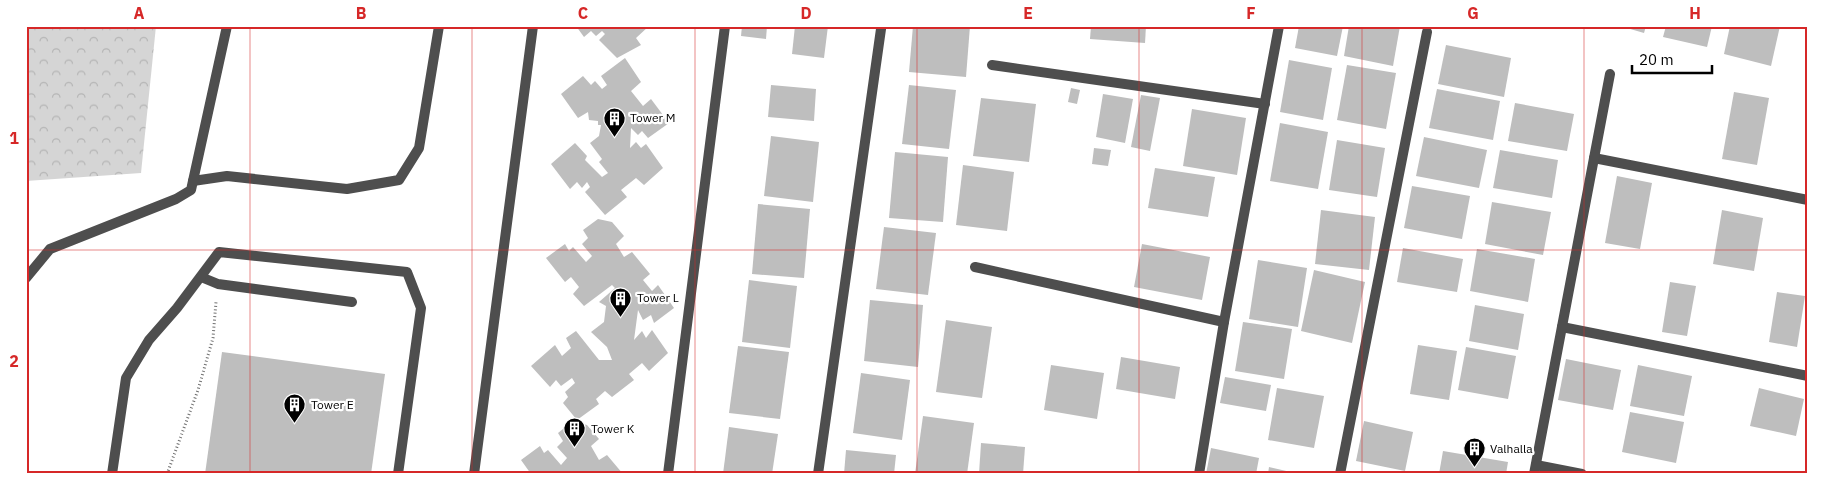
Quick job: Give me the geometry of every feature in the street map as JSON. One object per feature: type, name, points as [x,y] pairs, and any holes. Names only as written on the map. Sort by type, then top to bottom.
[{"type":"street","points":[[26,278],[50,249],[176,199],[191,190],[226,26]]},
{"type":"street","points":[[193,181],[228,176],[346,189],[399,180],[419,148],[439,26]]},
{"type":"street","points":[[474,474],[533,26]]},
{"type":"street","points":[[668,474],[725,26]]},
{"type":"street","points":[[1199,474],[1224,322],[1279,26]]},
{"type":"street","points":[[818,474],[881,28]]},
{"type":"street","points":[[1340,474],[1427,32]]},
{"type":"street","points":[[992,65],[1265,104]]},
{"type":"street","points":[[1582,474],[1535,469],[1610,74]]},
{"type":"street","points":[[1594,158],[1808,200]]},
{"type":"street","points":[[112,474],[126,378],[149,340],[177,308],[219,252],[407,272],[421,308],[398,474]]},
{"type":"street","points":[[975,267],[1224,322]]},
{"type":"street","points":[[201,277],[218,284],[352,302]]},
{"type":"street","points":[[1562,327],[1808,376]]},
{"type":"path","points":[[167,474],[195,399],[213,338],[218,284]]},
{"type":"green space","points":[[26,26],[156,26],[141,173],[26,181]]},
{"type":"building","points":[[576,26],[649,26],[636,38],[641,45],[617,58],[599,40],[605,34],[602,31],[596,36],[591,31],[584,37]]},
{"type":"building","points":[[742,26],[767,26],[766,39],[741,36]]},
{"type":"building","points":[[795,26],[828,26],[824,58],[792,54]]},
{"type":"building","points":[[913,26],[970,26],[966,77],[909,72]]},
{"type":"building","points":[[1091,26],[1146,26],[1145,43],[1090,39]]},
{"type":"building","points":[[1299,26],[1343,26],[1337,56],[1295,48]]},
{"type":"building","points":[[1349,26],[1400,26],[1393,66],[1344,56]]},
{"type":"building","points":[[1620,26],[1646,26],[1644,33]]},
{"type":"building","points":[[1666,26],[1712,26],[1707,47],[1663,37]]},
{"type":"building","points":[[1730,26],[1780,26],[1771,66],[1724,54]]},
{"type":"building","points":[[1446,45],[1511,58],[1504,97],[1438,84]]},
{"type":"building","name":"Tower M","points":[[625,58],[641,82],[631,91],[643,106],[651,99],[669,123],[648,138],[642,131],[638,135],[631,128],[630,148],[636,142],[641,148],[646,144],[663,168],[644,185],[636,178],[621,190],[627,197],[605,215],[585,192],[590,187],[587,182],[582,188],[577,182],[570,189],[551,164],[575,143],[587,156],[585,160],[602,177],[608,173],[599,162],[602,159],[590,143],[599,136],[601,125],[598,125],[598,121],[589,120],[588,112],[578,118],[561,94],[583,76],[591,85],[595,81],[602,89],[607,85],[601,76]]},
{"type":"building","points":[[1289,60],[1332,68],[1323,120],[1280,112]]},
{"type":"building","points":[[1347,65],[1396,73],[1386,129],[1337,120]]},
{"type":"building","points":[[771,85],[816,89],[814,121],[768,117]]},
{"type":"building","points":[[909,85],[956,90],[949,149],[902,144]]},
{"type":"building","points":[[1071,88],[1080,90],[1077,104],[1068,102]]},
{"type":"building","points":[[1437,89],[1500,101],[1493,140],[1429,128]]},
{"type":"building","points":[[1734,92],[1769,98],[1757,165],[1722,159]]},
{"type":"building","points":[[1103,94],[1133,99],[1125,143],[1096,137]]},
{"type":"building","points":[[1141,95],[1160,98],[1150,151],[1131,147]]},
{"type":"building","points":[[981,98],[1036,104],[1029,162],[973,156]]},
{"type":"building","points":[[1515,103],[1574,114],[1567,151],[1508,141]]},
{"type":"building","points":[[1192,109],[1246,118],[1237,175],[1183,166]]},
{"type":"building","points":[[1280,123],[1328,132],[1318,189],[1270,181]]},
{"type":"building","points":[[771,136],[819,142],[813,202],[764,196]]},
{"type":"building","points":[[1424,137],[1487,150],[1479,188],[1416,176]]},
{"type":"building","points":[[1337,140],[1385,148],[1377,197],[1329,190]]},
{"type":"building","points":[[1094,148],[1111,150],[1108,166],[1092,164]]},
{"type":"building","points":[[1500,150],[1558,160],[1552,198],[1493,188]]},
{"type":"building","points":[[895,152],[948,157],[943,222],[889,218]]},
{"type":"building","points":[[963,165],[1014,172],[1007,231],[956,225]]},
{"type":"building","points":[[1155,168],[1215,177],[1208,217],[1148,208]]},
{"type":"building","points":[[1617,176],[1652,183],[1640,249],[1605,243]]},
{"type":"building","points":[[1412,186],[1470,196],[1462,239],[1404,228]]},
{"type":"building","points":[[1492,202],[1551,212],[1543,255],[1485,244]]},
{"type":"building","points":[[758,204],[810,209],[804,278],[752,274]]},
{"type":"building","points":[[1321,210],[1375,217],[1369,270],[1315,264]]},
{"type":"building","points":[[1722,210],[1763,218],[1754,271],[1713,264]]},
{"type":"building","name":"Tower L","points":[[598,219],[612,222],[624,236],[616,244],[624,257],[632,252],[650,274],[643,280],[652,291],[658,285],[674,308],[654,323],[651,315],[643,320],[638,310],[634,340],[642,331],[646,338],[652,330],[668,353],[649,371],[642,363],[629,374],[634,380],[612,397],[605,391],[596,399],[599,404],[577,420],[563,403],[568,397],[565,392],[575,383],[572,378],[561,386],[556,380],[550,387],[531,366],[555,345],[562,356],[571,348],[566,338],[576,331],[599,360],[612,360],[607,347],[591,332],[604,322],[606,306],[599,302],[615,288],[612,285],[584,306],[573,294],[579,287],[571,277],[565,282],[546,258],[565,244],[569,251],[573,247],[586,262],[592,256],[582,244],[588,238],[583,230]]},
{"type":"building","points":[[884,227],[936,233],[928,295],[876,289]]},
{"type":"building","points":[[1142,244],[1210,257],[1202,300],[1134,287]]},
{"type":"building","points":[[1403,248],[1463,259],[1457,292],[1397,282]]},
{"type":"building","points":[[1477,249],[1535,259],[1528,302],[1470,291]]},
{"type":"building","points":[[1258,260],[1307,268],[1298,327],[1249,319]]},
{"type":"building","points":[[1314,270],[1365,282],[1352,343],[1301,331]]},
{"type":"building","points":[[749,280],[797,286],[790,348],[742,342]]},
{"type":"building","points":[[1670,282],[1696,286],[1687,336],[1662,332]]},
{"type":"building","points":[[1777,292],[1805,296],[1797,347],[1769,342]]},
{"type":"building","points":[[870,300],[923,305],[918,367],[864,361]]},
{"type":"building","points":[[1475,305],[1524,314],[1518,350],[1469,341]]},
{"type":"building","points":[[946,320],[992,327],[982,398],[936,392]]},
{"type":"building","points":[[1243,322],[1292,329],[1284,379],[1235,371]]},
{"type":"building","points":[[1418,345],[1457,351],[1449,400],[1410,394]]},
{"type":"building","points":[[738,346],[789,352],[780,419],[729,413]]},
{"type":"building","points":[[1466,347],[1516,356],[1508,399],[1458,390]]},
{"type":"building","name":"Tower E","points":[[222,352],[385,374],[371,474],[205,474]]},
{"type":"building","points":[[1121,357],[1180,367],[1175,399],[1116,389]]},
{"type":"building","points":[[1566,359],[1621,370],[1613,410],[1558,400]]},
{"type":"building","points":[[1051,365],[1104,373],[1097,419],[1044,410]]},
{"type":"building","points":[[1638,365],[1692,376],[1684,416],[1630,406]]},
{"type":"building","points":[[861,373],[910,380],[902,440],[853,433]]},
{"type":"building","points":[[1225,377],[1271,385],[1266,411],[1220,403]]},
{"type":"building","points":[[1277,388],[1324,396],[1314,448],[1268,440]]},
{"type":"building","points":[[1759,388],[1804,399],[1796,436],[1750,426]]},
{"type":"building","points":[[1630,412],[1684,422],[1676,463],[1622,452]]},
{"type":"building","points":[[923,416],[974,423],[967,474],[915,474]]},
{"type":"building","name":"Tower K","points":[[573,421],[587,425],[599,439],[591,446],[599,460],[607,455],[623,474],[531,474],[521,460],[540,446],[544,453],[548,450],[561,465],[567,458],[557,447],[563,441],[558,433]]},
{"type":"building","points":[[1364,421],[1413,432],[1405,471],[1356,461]]},
{"type":"building","points":[[729,427],[778,434],[772,474],[723,474]]},
{"type":"building","points":[[981,443],[1025,447],[1023,474],[979,474]]},
{"type":"building","points":[[1211,448],[1259,458],[1256,474],[1206,474]]},
{"type":"building","points":[[846,450],[896,455],[894,474],[844,474]]},
{"type":"building","name":"Valhalla","points":[[1443,451],[1508,462],[1506,474],[1439,474]]},
{"type":"building","points":[[1269,467],[1295,473],[1295,474],[1268,474]]},
{"type":"place","name":"Tower M","points":[[614,137]]},
{"type":"place","name":"Tower L","points":[[621,317]]},
{"type":"place","name":"Tower E","points":[[295,424]]},
{"type":"place","name":"Tower K","points":[[575,448]]},
{"type":"place","name":"Valhalla","points":[[1474,468]]}]
